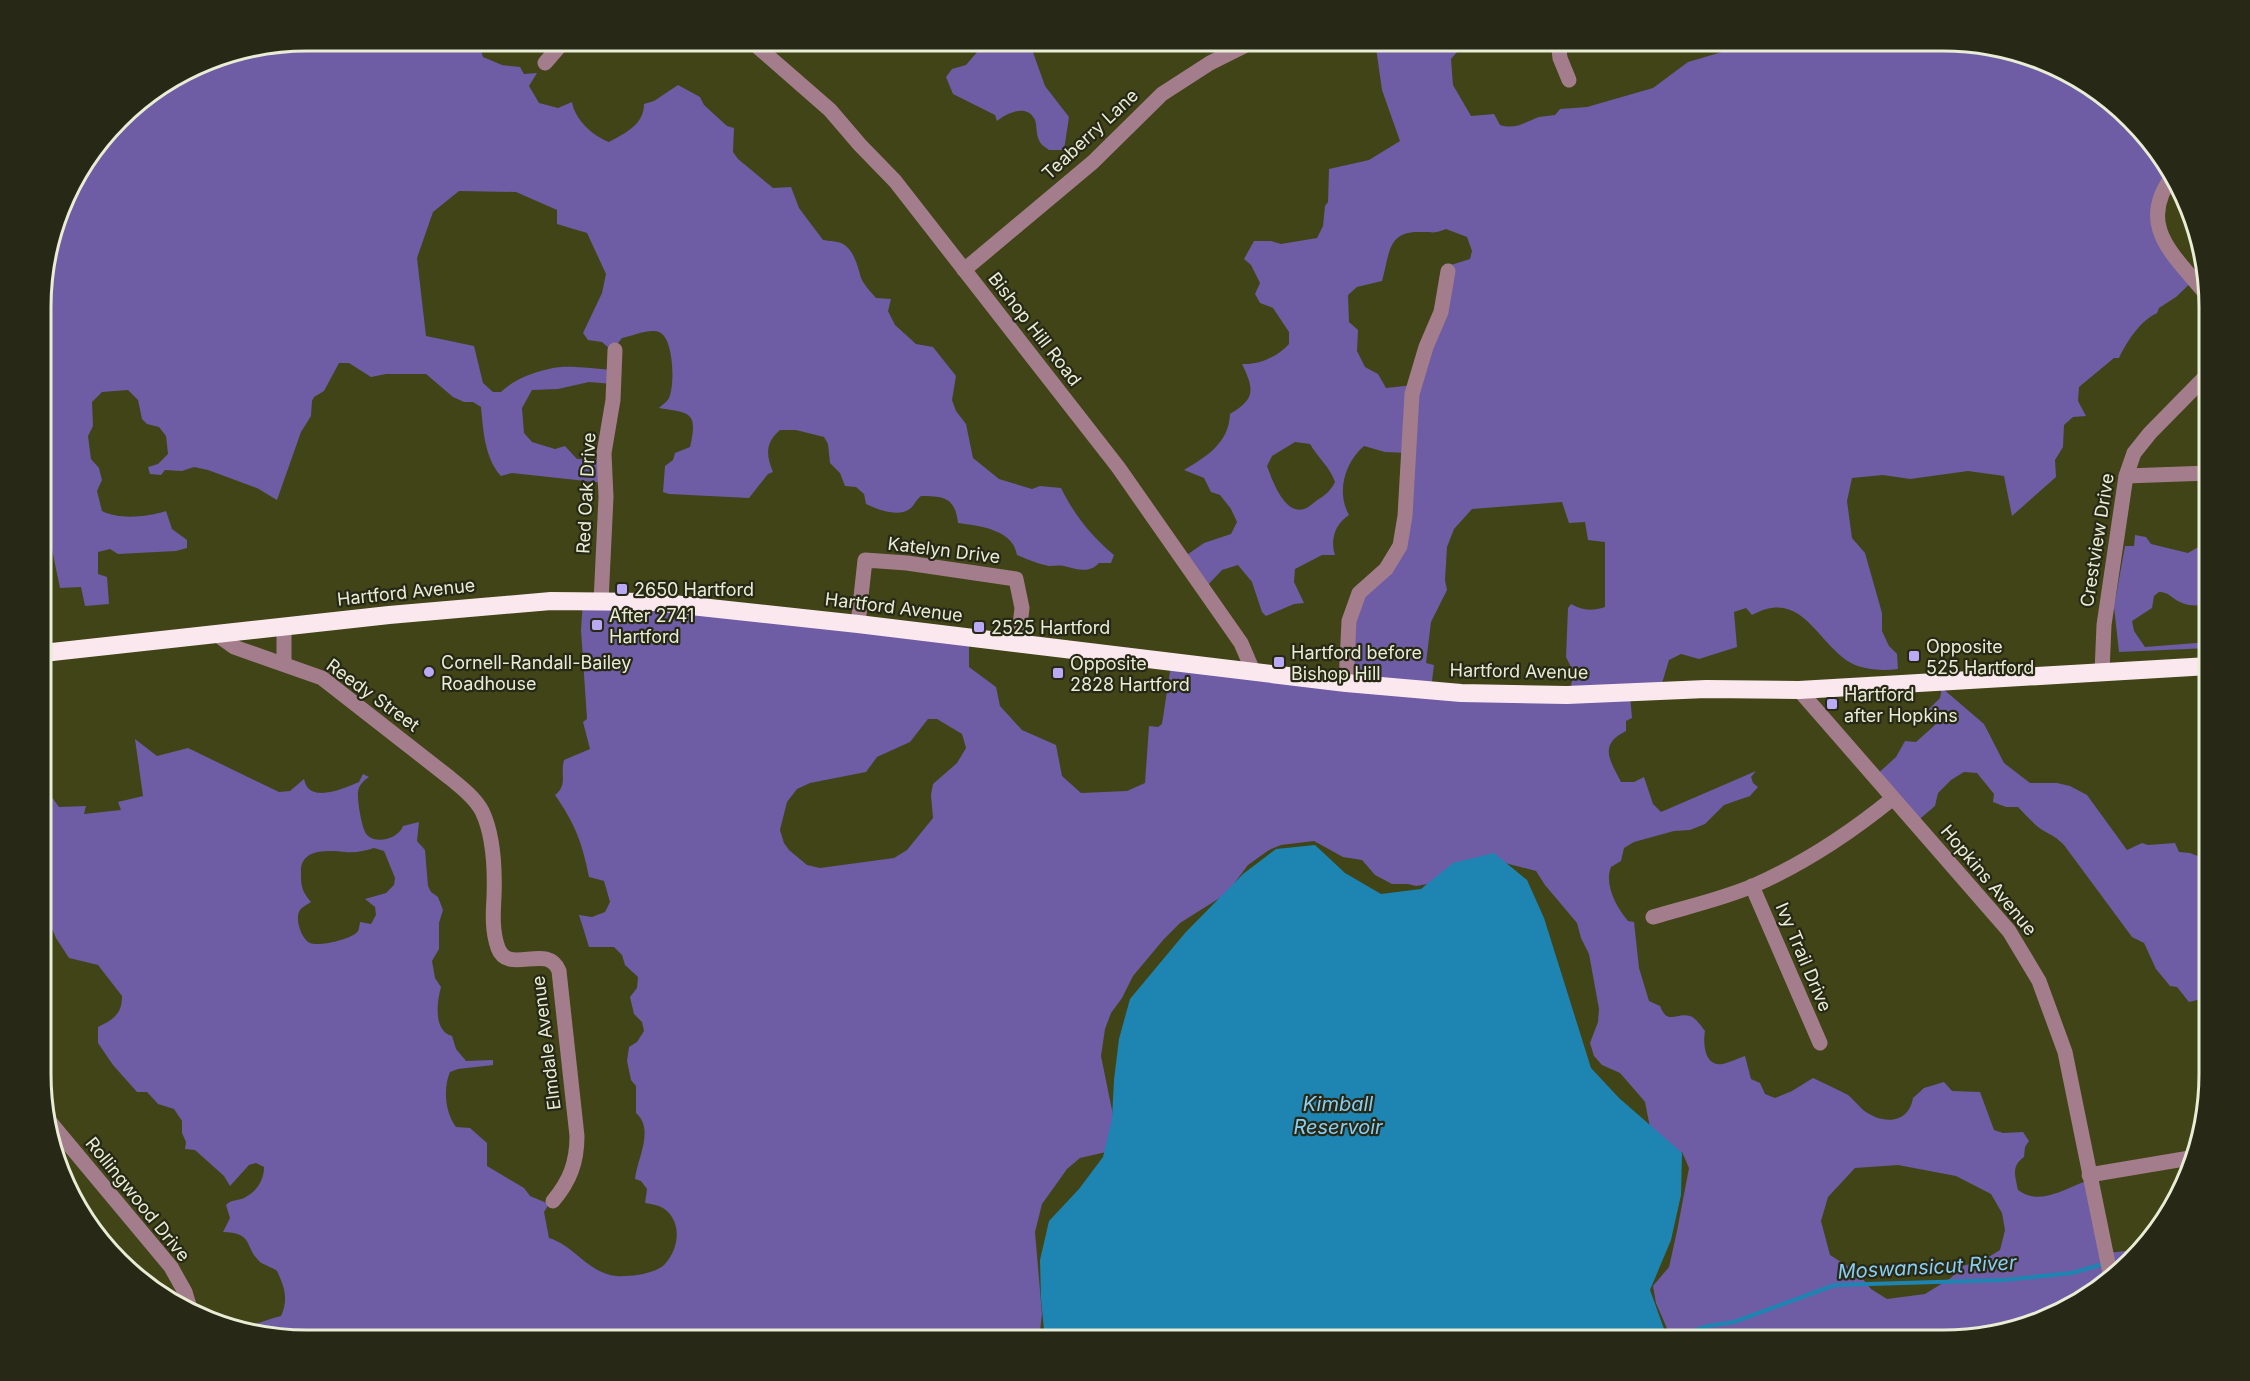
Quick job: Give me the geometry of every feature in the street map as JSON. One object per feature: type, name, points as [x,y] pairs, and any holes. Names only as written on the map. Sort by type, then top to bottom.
[{"type":"highway","name":"Hartford Avenue","points":[[51,652],[491,605],[551,601],[654,602],[858,624],[1346,683],[1461,693],[1528,694],[1706,689],[1799,690],[2199,667]]},
{"type":"street","points":[[545,63],[555,51]]},
{"type":"street","name":"Bishop Hill Road","points":[[763,51],[830,110],[895,181],[1042,367],[1128,480],[1241,643],[1253,671]]},
{"type":"street","name":"Teaberry Lane","points":[[964,270],[1093,162],[1162,94],[1210,63],[1234,51]]},
{"type":"street","points":[[1559,51],[1569,80]]},
{"type":"street","points":[[2167,183],[2156,211],[2160,236],[2198,284]]},
{"type":"street","points":[[1346,683],[1349,621],[1359,593],[1386,569],[1400,546],[1405,516],[1412,426],[1412,393],[1426,347],[1441,312],[1448,271]]},
{"type":"street","name":"Red Oak Drive","points":[[601,602],[606,497],[604,453],[612,400],[615,350]]},
{"type":"street","name":"Crestview Drive","points":[[2102,672],[2104,625],[2126,476],[2134,453],[2150,433],[2199,383]]},
{"type":"street","points":[[2126,476],[2199,473]]},
{"type":"street","name":"Katelyn Drive","points":[[858,624],[865,561],[907,562],[1016,579],[1022,608],[1018,644]]},
{"type":"street","points":[[284,627],[284,664]]},
{"type":"street","name":"Reedy Street","points":[[216,634],[234,647],[322,678],[435,765]]},
{"type":"street","name":"Hopkins Avenue","points":[[1799,690],[1892,799],[1952,863],[2009,932],[2039,981],[2065,1052],[2109,1269]]},
{"type":"street","name":"Elmdale Avenue","points":[[435,765],[465,791],[482,813],[487,827],[494,871],[492,922],[497,947],[502,956],[514,960],[550,959],[559,971],[578,1136],[575,1162],[568,1181],[553,1201]]},
{"type":"street","points":[[1653,917],[1752,886],[1802,860],[1858,826],[1892,799]]},
{"type":"street","name":"Ivy Trail Drive","points":[[1752,886],[1820,1043]]},
{"type":"street","name":"Rollingwood Drive","points":[[58,1131],[171,1267],[188,1301]]},
{"type":"street","points":[[2089,1175],[2184,1159]]},
{"type":"shaded area","points":[[307,51],[481,51],[483,57],[502,65],[520,67],[524,74],[537,73],[529,86],[539,103],[558,108],[572,102],[581,121],[597,136],[609,142],[627,132],[637,123],[641,118],[644,104],[654,101],[678,85],[700,97],[704,105],[727,126],[734,128],[733,152],[738,159],[773,188],[791,187],[799,208],[823,240],[839,242],[847,247],[855,259],[862,281],[870,291],[876,298],[891,299],[888,311],[895,325],[916,344],[933,347],[956,376],[952,400],[956,411],[966,424],[973,458],[999,479],[1032,489],[1040,486],[1061,488],[1084,524],[1114,555],[1111,563],[1099,563],[1091,569],[1082,570],[1041,564],[1017,555],[1009,539],[994,530],[958,523],[951,503],[942,498],[921,496],[906,511],[895,513],[882,511],[866,504],[864,494],[856,487],[845,486],[840,473],[830,463],[828,444],[824,437],[796,430],[780,430],[775,435],[768,450],[773,472],[768,474],[749,498],[663,492],[665,466],[673,460],[675,453],[690,447],[693,427],[690,416],[685,413],[659,408],[669,398],[672,383],[672,362],[664,336],[659,332],[650,331],[622,338],[612,351],[602,342],[588,340],[583,333],[602,293],[606,274],[587,233],[557,224],[557,210],[516,192],[459,191],[433,212],[417,258],[426,336],[474,346],[483,383],[493,392],[501,392],[521,378],[553,368],[612,370],[613,384],[589,382],[558,389],[532,390],[522,408],[524,433],[532,442],[555,449],[565,446],[577,459],[601,460],[604,483],[512,473],[501,476],[488,453],[481,407],[473,402],[464,402],[453,397],[426,374],[386,374],[371,377],[349,363],[339,363],[324,391],[312,401],[311,416],[301,432],[277,500],[257,488],[194,467],[182,471],[165,470],[161,475],[150,474],[148,467],[158,464],[168,454],[166,436],[159,427],[147,424],[142,419],[138,400],[128,390],[102,392],[92,402],[93,426],[88,436],[91,459],[99,468],[102,480],[97,491],[102,511],[117,516],[134,517],[166,511],[172,529],[187,540],[187,548],[176,551],[118,554],[110,549],[98,552],[98,574],[107,577],[109,604],[85,606],[81,587],[60,588],[51,545],[51,307],[56,257],[70,209],[85,179],[114,138],[138,114],[165,94],[209,70],[241,60],[273,53]]},
{"type":"shaded area","points":[[978,51],[1033,51],[1045,86],[1069,117],[1064,150],[1049,150],[1042,144],[1038,138],[1035,120],[1027,112],[1017,111],[997,121],[995,115],[953,94],[946,77],[952,69],[966,65]]},
{"type":"shaded area","points":[[1376,51],[1458,51],[1451,59],[1453,85],[1471,116],[1494,114],[1500,125],[1511,127],[1539,117],[1555,115],[1560,109],[1587,107],[1653,88],[1688,62],[1722,51],[1943,51],[1977,53],[2009,60],[2041,70],[2071,85],[2112,114],[2136,138],[2156,165],[2167,183],[2163,232],[2197,277],[2140,326],[2119,358],[2114,358],[2079,387],[2078,401],[2086,416],[2073,417],[2064,425],[2063,447],[2055,460],[2056,477],[2012,516],[2004,476],[1968,471],[1910,479],[1883,475],[1852,478],[1847,501],[1852,538],[1865,553],[1882,613],[1882,631],[1889,646],[1897,654],[1898,669],[1874,669],[1851,663],[1839,654],[1808,621],[1784,608],[1769,608],[1752,615],[1746,608],[1734,612],[1737,647],[1699,659],[1681,654],[1669,660],[1659,693],[1630,695],[1632,718],[1626,721],[1626,731],[1617,736],[1609,747],[1610,760],[1621,782],[1634,782],[1644,777],[1653,804],[1661,812],[1756,771],[1751,777],[1753,783],[1758,787],[1750,796],[1724,805],[1705,824],[1690,830],[1674,831],[1634,842],[1624,848],[1621,861],[1611,867],[1609,874],[1610,888],[1619,909],[1628,921],[1634,922],[1639,968],[1649,1001],[1660,1006],[1669,1017],[1685,1015],[1696,1020],[1705,1031],[1706,1053],[1711,1062],[1728,1063],[1745,1056],[1751,1079],[1760,1083],[1765,1094],[1775,1098],[1813,1078],[1848,1095],[1869,1114],[1877,1118],[1892,1120],[1905,1114],[1913,1098],[1924,1088],[1944,1082],[1952,1091],[1980,1092],[1994,1130],[2003,1133],[2023,1132],[2029,1141],[2025,1147],[2024,1157],[2016,1168],[2018,1190],[2036,1197],[2045,1196],[2089,1180],[2107,1253],[2128,1251],[2099,1277],[2056,1304],[2009,1321],[1977,1328],[1668,1330],[1656,1303],[1653,1286],[1669,1267],[1689,1168],[1682,1152],[1673,1156],[1652,1138],[1645,1102],[1640,1096],[1620,1073],[1602,1065],[1594,1056],[1590,1043],[1598,1022],[1599,1009],[1589,954],[1577,923],[1536,871],[1490,859],[1428,884],[1416,886],[1392,884],[1375,875],[1362,860],[1343,857],[1314,841],[1281,845],[1269,850],[1248,865],[1226,894],[1180,923],[1164,939],[1133,976],[1111,1013],[1105,1029],[1101,1056],[1113,1115],[1111,1140],[1106,1152],[1080,1158],[1067,1169],[1042,1204],[1035,1232],[1042,1314],[1040,1330],[307,1330],[254,1324],[281,1316],[285,1304],[283,1287],[277,1271],[259,1261],[244,1238],[223,1232],[230,1218],[226,1205],[244,1198],[256,1189],[263,1177],[264,1167],[256,1163],[249,1165],[230,1186],[224,1176],[195,1150],[185,1149],[182,1121],[174,1109],[158,1104],[147,1092],[137,1092],[113,1065],[98,1043],[98,1027],[119,1012],[122,996],[98,965],[69,958],[51,926],[51,796],[59,807],[86,806],[84,814],[121,810],[118,802],[143,796],[135,739],[157,756],[188,748],[279,792],[290,791],[304,779],[307,787],[313,791],[326,793],[359,782],[363,774],[369,777],[359,787],[358,792],[360,815],[367,835],[376,840],[387,839],[397,834],[403,826],[419,822],[417,841],[425,850],[428,886],[431,892],[438,897],[443,910],[439,923],[439,949],[432,961],[435,978],[441,987],[438,1000],[439,1022],[446,1033],[452,1036],[456,1049],[466,1061],[493,1060],[493,1065],[450,1072],[446,1085],[446,1100],[452,1121],[456,1127],[470,1128],[487,1143],[487,1166],[524,1188],[530,1196],[549,1204],[544,1212],[549,1238],[606,1274],[635,1275],[655,1270],[670,1258],[677,1235],[674,1220],[663,1208],[645,1203],[647,1189],[641,1181],[635,1179],[645,1136],[641,1120],[636,1113],[636,1086],[631,1080],[627,1061],[629,1047],[637,1042],[644,1031],[642,1022],[634,1014],[630,997],[637,988],[638,977],[625,965],[622,955],[614,947],[589,947],[579,915],[592,917],[605,912],[610,902],[604,881],[589,877],[577,834],[555,795],[563,783],[564,760],[590,749],[583,722],[587,719],[581,630],[583,600],[969,640],[969,667],[996,687],[1000,706],[1022,730],[1056,745],[1062,776],[1081,793],[1127,791],[1145,783],[1149,726],[1158,727],[1162,724],[1171,665],[1340,683],[1348,619],[1400,548],[1408,453],[1385,452],[1364,446],[1357,453],[1344,478],[1343,497],[1349,515],[1340,523],[1335,533],[1333,544],[1335,555],[1322,555],[1295,569],[1294,582],[1304,603],[1294,604],[1266,616],[1262,612],[1252,582],[1238,565],[1222,570],[1204,589],[1181,559],[1204,543],[1231,534],[1237,522],[1231,509],[1220,495],[1211,492],[1204,478],[1184,470],[1215,448],[1229,424],[1230,414],[1248,398],[1249,380],[1242,364],[1267,359],[1279,353],[1289,344],[1289,332],[1273,308],[1260,303],[1255,294],[1260,283],[1251,265],[1244,259],[1254,241],[1271,241],[1281,244],[1317,238],[1323,226],[1325,206],[1328,202],[1329,169],[1369,160],[1400,141],[1382,90]],"holes":[[[1446,229],[1467,237],[1472,251],[1470,259],[1451,265],[1413,385],[1386,388],[1378,374],[1365,367],[1357,351],[1358,330],[1349,322],[1348,295],[1357,287],[1382,281],[1389,253],[1396,239],[1411,232],[1434,232]],[[1295,442],[1310,444],[1335,482],[1327,493],[1310,506],[1304,509],[1290,507],[1280,495],[1267,466],[1272,456]],[[1562,502],[1569,523],[1585,522],[1588,540],[1605,542],[1605,607],[1588,610],[1571,604],[1568,608],[1566,657],[1573,671],[1570,695],[1431,689],[1434,665],[1426,663],[1431,622],[1447,590],[1445,580],[1447,547],[1454,529],[1472,509]],[[928,719],[937,719],[962,734],[966,748],[957,763],[933,784],[931,795],[933,818],[907,850],[894,858],[820,868],[807,865],[789,850],[780,830],[787,802],[797,789],[810,783],[866,772],[877,757],[910,742]],[[374,848],[384,851],[395,878],[394,885],[386,893],[365,899],[375,907],[376,915],[371,924],[360,922],[355,934],[328,943],[314,944],[307,941],[298,924],[300,910],[311,902],[302,885],[301,872],[305,858],[317,852],[352,852]],[[1898,1165],[1956,1176],[1991,1194],[2002,1213],[2005,1230],[2000,1250],[1982,1261],[1962,1266],[1951,1278],[1925,1294],[1887,1299],[1871,1289],[1857,1272],[1830,1255],[1821,1221],[1828,1197],[1855,1168]]]},
{"type":"shaded area","points":[[2135,535],[2146,537],[2151,544],[2188,553],[2199,547],[2199,605],[2187,605],[2159,592],[2154,596],[2152,608],[2132,621],[2134,631],[2145,647],[2199,643],[2199,648],[2119,652],[2114,607],[2125,546],[2134,546]]},
{"type":"shaded area","points":[[1942,688],[1984,724],[2004,763],[2030,783],[2057,783],[2070,786],[2087,795],[2127,850],[2142,843],[2148,845],[2175,843],[2179,852],[2199,856],[2199,1001],[2189,1002],[2177,987],[2170,986],[2156,969],[2144,943],[2132,937],[2064,845],[2037,826],[2018,807],[2006,807],[1993,802],[1994,794],[1977,773],[1964,772],[1951,780],[1938,793],[1935,806],[1915,823],[1874,777],[1896,757],[1905,741],[1916,742],[1935,725],[1929,709],[1940,698]]},
{"type":"water","name":"Kimball Reservoir","points":[[1315,845],[1345,873],[1381,894],[1421,889],[1453,863],[1494,853],[1527,880],[1544,918],[1591,1068],[1619,1098],[1682,1153],[1681,1195],[1671,1240],[1650,1290],[1664,1330],[1044,1330],[1040,1260],[1049,1221],[1079,1189],[1103,1157],[1112,1119],[1119,1039],[1130,999],[1185,933],[1243,874],[1276,849]]},
{"type":"waterway","name":"Moswansicut River","points":[[1696,1330],[1734,1322],[1835,1285],[2004,1280],[2072,1273],[2100,1265]]},
{"type":"place","name":"2650 Hartford","points":[[622,589]]},
{"type":"place","name":"After 2741 Hartford","points":[[597,625]]},
{"type":"place","name":"2525 Hartford","points":[[979,627]]},
{"type":"place","name":"Opposite 525 Hartford","points":[[1914,656]]},
{"type":"place","name":"Hartford before Bishop Hill","points":[[1279,662]]},
{"type":"place","name":"Cornell-Randall-Bailey Roadhouse","points":[[429,672]]},
{"type":"place","name":"Opposite 2828 Hartford","points":[[1058,673]]},
{"type":"place","name":"Hartford after Hopkins","points":[[1832,704]]}]
